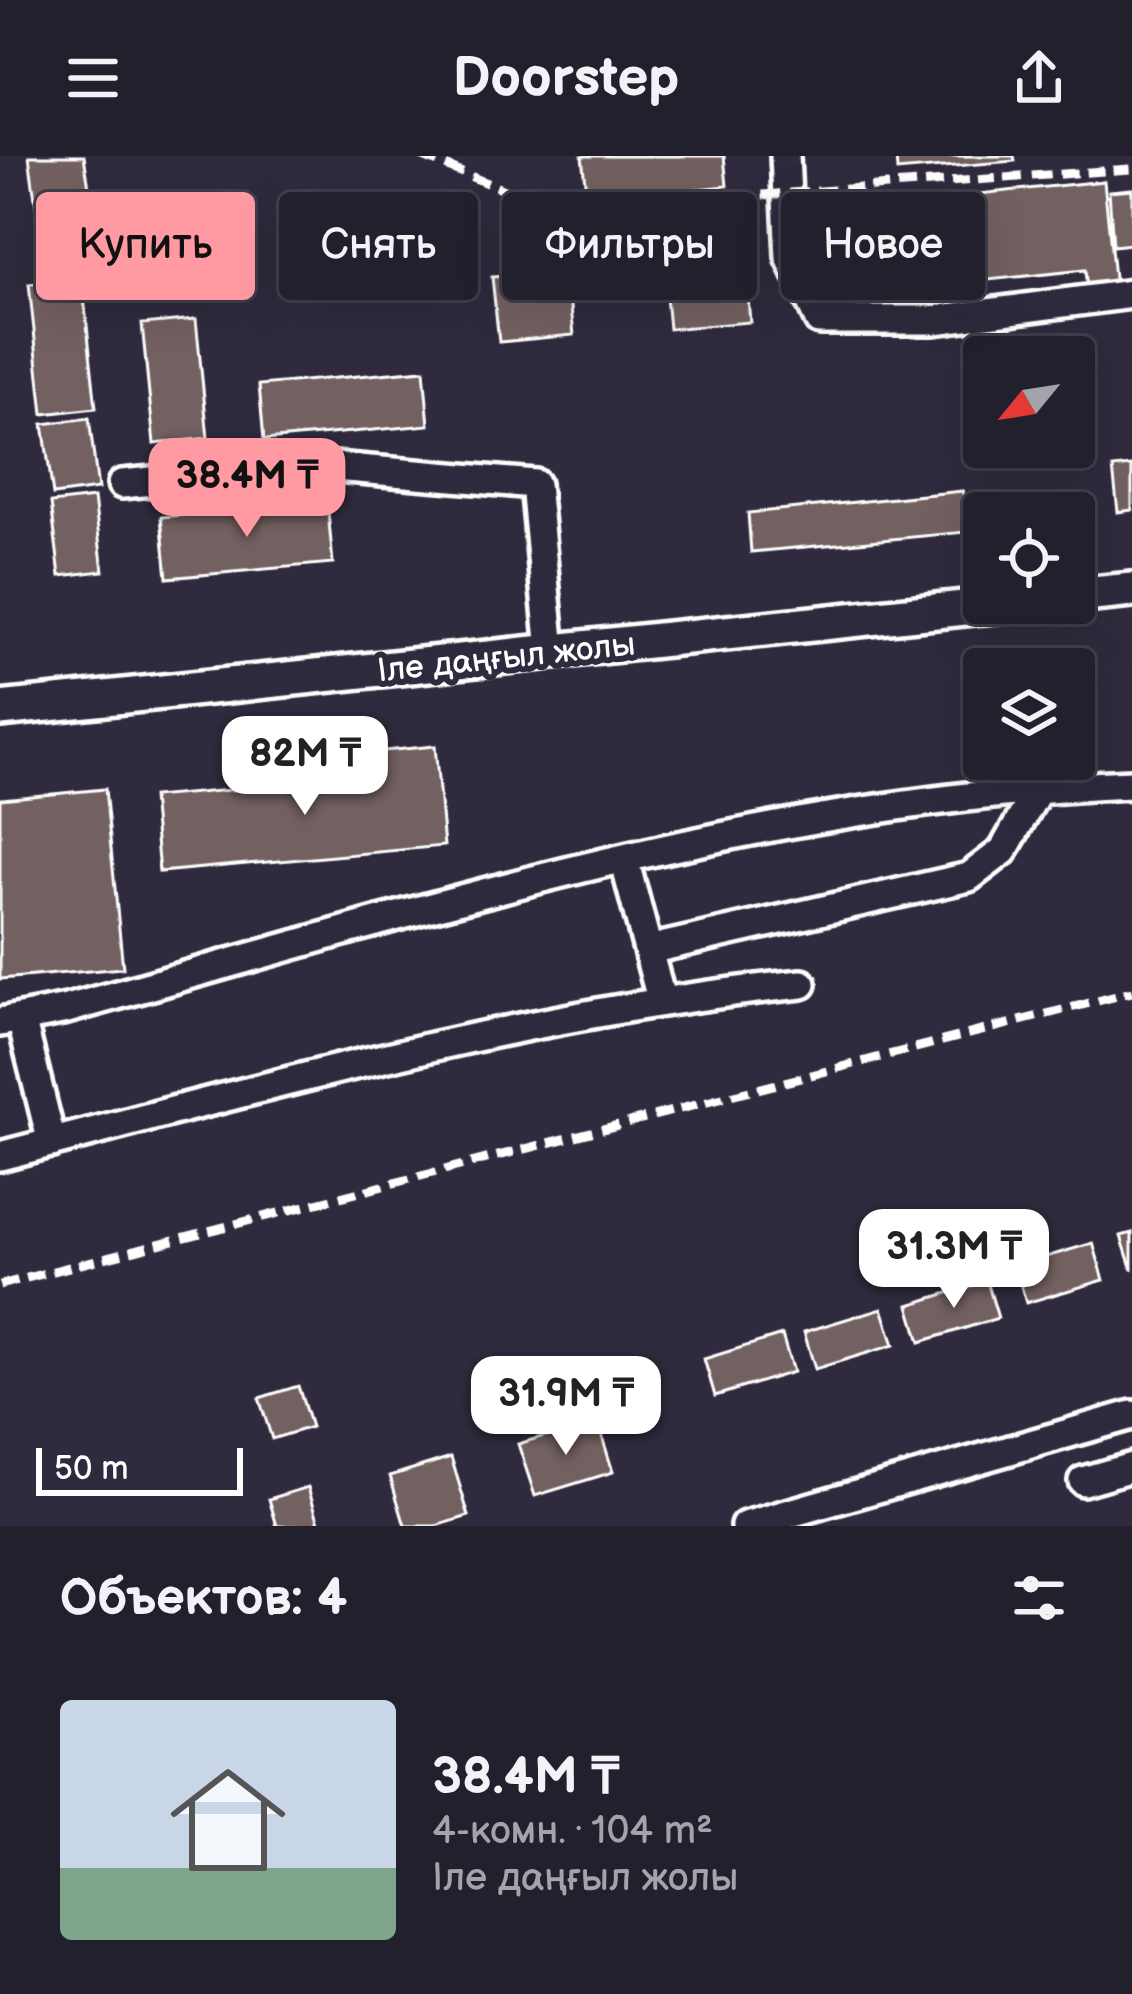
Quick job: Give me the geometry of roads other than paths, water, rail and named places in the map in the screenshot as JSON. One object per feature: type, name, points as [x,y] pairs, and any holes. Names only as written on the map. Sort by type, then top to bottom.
[{"type":"main road","points":[[1095,594],[1132,590]]},
{"type":"main road","name":"Іле даңғыл жолы","points":[[0,709],[963,608]]},
{"type":"street","points":[[785,156],[790,257],[819,320],[934,320],[1132,295]]},
{"type":"street","points":[[122,484],[310,465],[535,484],[551,651]]},
{"type":"street","points":[[52,1143],[11,1020],[492,888],[624,859],[914,801],[1132,784]]},
{"type":"street","points":[[648,950],[968,877],[1003,851],[1039,788]]},
{"type":"street","points":[[624,859],[661,999]]},
{"type":"street","points":[[0,1156],[387,1056],[661,999],[802,984]]},
{"type":"street","points":[[746,1526],[1132,1415]]},
{"type":"street","points":[[1083,1481],[1132,1468]]},
{"type":"railway","points":[[421,156],[516,195],[576,208],[1132,169]]},
{"type":"railway","points":[[0,1285],[1132,992]]}]
